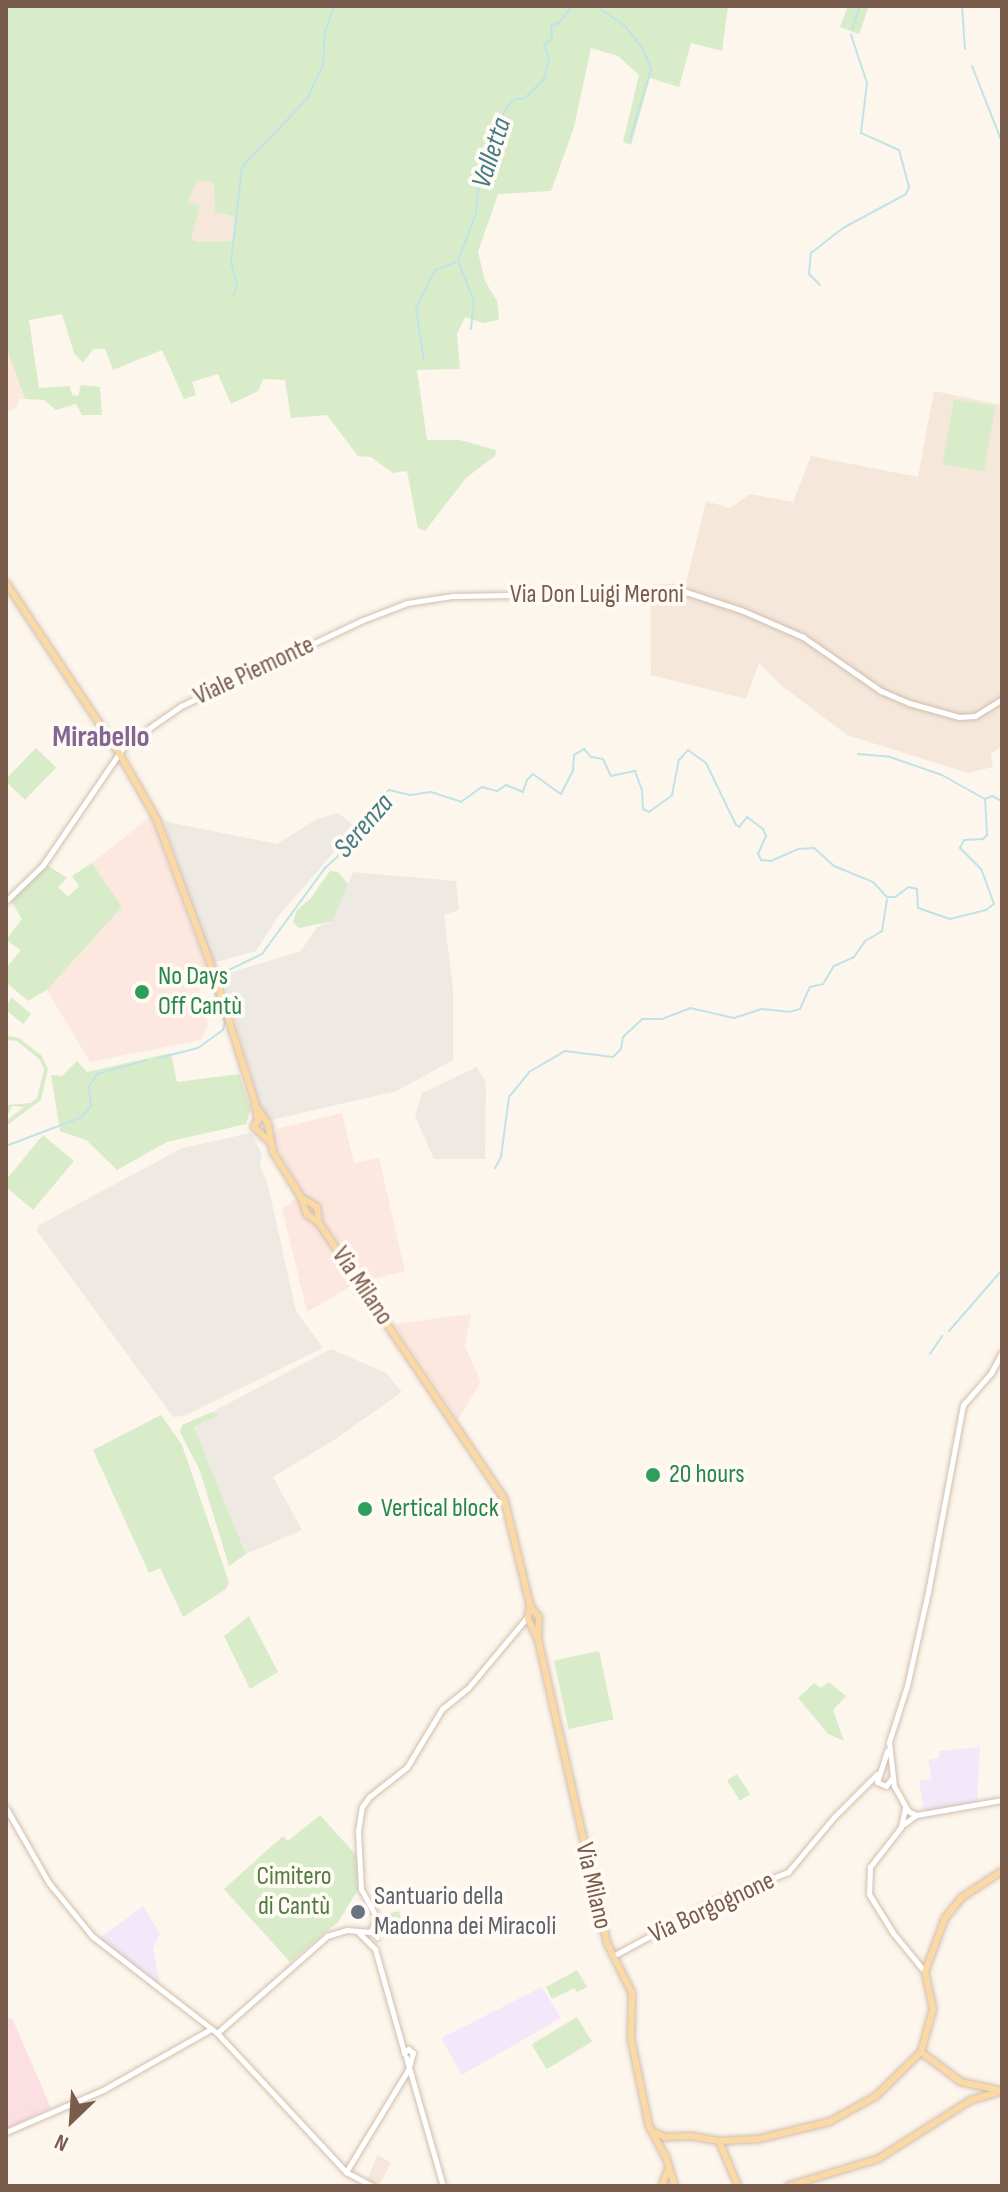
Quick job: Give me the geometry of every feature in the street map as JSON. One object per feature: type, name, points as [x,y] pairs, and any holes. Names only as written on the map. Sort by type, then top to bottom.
[{"type":"main road","points":[[6,583],[119,753],[157,820],[216,979],[264,1131]]},
{"type":"main road","points":[[261,1120],[254,1127],[264,1131]]},
{"type":"main road","name":"Via Milano","points":[[264,1131],[301,1197],[501,1493],[538,1639],[575,1811],[613,1956],[632,1993],[631,2039],[650,2130],[666,2158]]},
{"type":"main road","points":[[650,2130],[665,2137],[691,2136],[719,2141],[758,2139],[829,2122],[876,2096],[921,2052],[933,2009],[924,1967],[945,1918],[954,1904],[1002,1871]]},
{"type":"main road","points":[[921,2052],[961,2082],[988,2093]]},
{"type":"main road","points":[[788,2186],[878,2159],[988,2093],[1002,2090]]},
{"type":"main road","points":[[665,2137],[661,2144],[675,2186]]},
{"type":"main road","points":[[719,2141],[738,2186]]},
{"type":"main road","points":[[662,2186],[669,2167]]},
{"type":"street","name":"Via Don Luigi Meroni","points":[[399,606],[453,596],[686,592],[741,610],[803,637],[881,691],[909,703],[959,717],[975,716],[1002,699]]},
{"type":"street","name":"Viale Piemonte","points":[[6,901],[43,865],[125,745],[181,706],[399,606]]},
{"type":"street","points":[[877,1782],[907,1686],[963,1405],[991,1373],[1002,1352]]},
{"type":"street","points":[[443,2186],[376,1953],[376,1916],[361,1889],[358,1831],[362,1807],[369,1797],[407,1767],[442,1709],[468,1688],[521,1625],[531,1619]]},
{"type":"street","points":[[888,1750],[891,1776],[898,1794],[905,1807],[916,1815]]},
{"type":"street","points":[[878,1774],[886,1770],[891,1776]]},
{"type":"street","name":"Via Borgognone","points":[[613,1956],[713,1902],[788,1872],[869,1779],[878,1774]]},
{"type":"street","points":[[886,1786],[891,1776]]},
{"type":"street","points":[[869,1779],[898,1794]]},
{"type":"street","points":[[924,1967],[870,1900],[870,1867],[901,1827],[916,1815],[1002,1800]]},
{"type":"street","points":[[901,1827],[905,1807]]},
{"type":"street","points":[[6,1808],[49,1883],[92,1936],[214,2031],[346,2172],[372,2186]]},
{"type":"street","points":[[368,1942],[376,1916]]},
{"type":"street","points":[[6,2132],[124,2080],[214,2031],[320,1941],[338,1932],[354,1931],[370,1932],[377,1938]]},
{"type":"street","points":[[354,1931],[376,1953]]},
{"type":"street","points":[[368,1942],[377,1938]]},
{"type":"street","points":[[346,2172],[409,2067]]},
{"type":"street","points":[[405,2075],[412,2078]]},
{"type":"shaded area","points":[[197,181],[214,181],[222,214],[236,217],[232,241],[197,242],[191,239],[196,219],[188,202]]},
{"type":"shaded area","points":[[6,347],[25,399],[19,399],[18,406],[6,413]]},
{"type":"shaded area","points":[[934,391],[1002,405],[1002,746],[991,754],[993,767],[968,773],[847,735],[782,686],[759,663],[746,699],[651,675],[650,585],[686,583],[706,501],[730,508],[750,494],[793,502],[811,456],[918,477]]},
{"type":"shaded area","points":[[338,813],[356,827],[279,915],[256,951],[213,963],[163,821],[277,844],[317,819]]},
{"type":"shaded area","points":[[151,816],[207,970],[199,987],[208,1025],[201,1040],[90,1062],[47,990],[122,907],[92,863]]},
{"type":"shaded area","points":[[353,872],[456,881],[459,910],[444,915],[453,989],[453,1060],[397,1091],[271,1120],[262,1114],[222,975],[301,951],[317,927],[333,921]]},
{"type":"shaded area","points":[[477,1067],[486,1083],[485,1159],[434,1159],[415,1116],[422,1093]]},
{"type":"shaded area","points":[[342,1113],[354,1163],[379,1158],[405,1271],[365,1281],[321,1219],[323,1211],[305,1198],[273,1138],[276,1129]]},
{"type":"shaded area","points":[[251,1133],[262,1154],[260,1166],[268,1185],[296,1311],[323,1348],[184,1416],[173,1417],[37,1231],[39,1225],[182,1148]]},
{"type":"shaded area","points":[[298,1197],[305,1216],[317,1226],[357,1283],[307,1312],[282,1209]]},
{"type":"shaded area","points":[[471,1314],[465,1346],[481,1382],[458,1419],[394,1324]]},
{"type":"shaded area","points":[[331,1349],[386,1373],[402,1392],[334,1440],[273,1477],[302,1530],[246,1554],[194,1427],[218,1415],[212,1412]]},
{"type":"shaded area","points":[[980,1747],[977,1803],[924,1811],[919,1781],[932,1779],[928,1760],[939,1758],[939,1751]]},
{"type":"shaded area","points":[[143,1906],[160,1933],[153,1949],[160,1985],[99,1939]]},
{"type":"shaded area","points":[[542,1987],[561,2018],[462,2075],[441,2038]]},
{"type":"shaded area","points":[[6,2016],[13,2020],[51,2108],[6,2129]]},
{"type":"shaded area","points":[[378,2155],[391,2163],[379,2186],[367,2179]]},
{"type":"green space","points":[[6,6],[728,6],[722,51],[691,43],[679,87],[650,78],[631,145],[623,142],[639,75],[618,56],[591,48],[574,127],[551,191],[498,194],[478,252],[485,281],[497,301],[499,320],[483,323],[465,317],[457,334],[460,369],[417,370],[427,440],[460,440],[496,450],[495,456],[466,478],[425,531],[418,528],[407,471],[393,473],[371,457],[358,456],[327,415],[291,418],[285,380],[263,379],[258,391],[231,404],[218,374],[192,382],[196,395],[184,399],[162,350],[113,370],[105,349],[93,349],[83,363],[74,353],[62,314],[29,320],[39,388],[70,386],[72,395],[78,396],[81,385],[100,387],[102,415],[82,415],[76,404],[56,410],[44,400],[25,399],[6,347]],"holes":[[[197,181],[214,182],[215,212],[236,217],[232,241],[197,242],[191,239],[200,206],[188,202]]]},
{"type":"green space","points":[[848,6],[869,6],[859,34],[840,27]]},
{"type":"green space","points":[[954,399],[995,406],[984,471],[943,464]]},
{"type":"green space","points":[[36,748],[56,767],[25,800],[6,779]]},
{"type":"green space","points":[[92,863],[122,907],[47,990],[28,1001],[6,982],[6,968],[21,950],[6,940],[22,919],[11,901],[47,865],[67,878],[58,887],[68,897],[79,886],[72,876]]},
{"type":"green space","points":[[330,871],[338,872],[348,884],[333,921],[299,928],[293,922],[297,910],[310,899]]},
{"type":"green space","points":[[11,997],[31,1014],[23,1024],[6,1010]]},
{"type":"green space","points":[[9,1036],[19,1038],[42,1056],[48,1069],[41,1100],[6,1126],[6,1121],[24,1107],[12,1106],[6,1118],[6,1105],[31,1103],[37,1098],[44,1069],[39,1059],[17,1041],[6,1040]]},
{"type":"green space","points":[[171,1053],[177,1082],[239,1074],[251,1109],[246,1124],[167,1142],[117,1170],[86,1140],[60,1131],[51,1075],[62,1076],[77,1061],[87,1072]]},
{"type":"green space","points":[[43,1135],[74,1161],[33,1210],[6,1187],[6,1180]]},
{"type":"green space","points":[[212,1412],[219,1415],[194,1427],[246,1554],[229,1566],[200,1471],[180,1432],[182,1425]]},
{"type":"green space","points":[[161,1415],[182,1445],[229,1582],[226,1589],[183,1617],[160,1568],[149,1573],[93,1450]]},
{"type":"green space","points":[[249,1616],[278,1672],[250,1689],[224,1636]]},
{"type":"green space","points":[[599,1651],[614,1719],[569,1729],[554,1661]]},
{"type":"green space","points":[[829,1682],[846,1696],[833,1710],[844,1741],[828,1734],[798,1698],[814,1683],[821,1688]]},
{"type":"green space","points":[[737,1774],[750,1794],[740,1801],[727,1781]]},
{"type":"green space","name":"Cimitero di Cantù","points":[[320,1815],[356,1855],[358,1890],[338,1922],[290,1962],[224,1889],[283,1836],[288,1841]]},
{"type":"green space","points":[[399,1911],[404,1931],[390,1935],[384,1915]]},
{"type":"green space","points":[[577,1970],[587,1987],[577,1992],[574,1988],[552,1999],[546,1987]]},
{"type":"green space","points":[[577,2017],[592,2042],[547,2069],[532,2044]]},
{"type":"waterway","points":[[233,296],[237,285],[231,262],[242,167],[307,99],[323,65],[325,32],[334,6]]},
{"type":"waterway","name":"Valletta","points":[[471,329],[474,301],[458,261],[476,213],[478,190],[492,170],[494,130],[508,106],[515,99],[524,99],[544,79],[549,59],[544,45],[552,39],[551,25],[559,23],[572,6]]},
{"type":"waterway","points":[[596,6],[623,24],[643,49],[651,69],[630,140]]},
{"type":"waterway","points":[[852,29],[860,6]]},
{"type":"waterway","points":[[962,6],[965,49]]},
{"type":"waterway","points":[[820,285],[809,274],[811,253],[843,228],[906,194],[909,187],[899,150],[861,133],[867,83],[851,35]]},
{"type":"waterway","points":[[972,66],[1002,142]]},
{"type":"waterway","points":[[424,361],[416,309],[435,270],[456,262]]},
{"type":"waterway","name":"Serenza","points":[[159,1058],[198,1048],[223,1030],[225,1022],[210,979],[262,954],[325,868],[367,830],[370,813],[380,812],[382,796],[389,790],[410,795],[431,792],[461,802],[482,787],[497,791],[506,785],[523,792],[533,774],[561,794],[573,770],[574,755],[584,749],[591,757],[603,759],[611,776],[635,771],[642,790],[643,809],[649,812],[672,795],[679,760],[688,750],[706,763],[736,825],[739,827],[747,817],[763,829],[766,836],[758,854],[761,860],[771,861],[798,849],[814,848],[834,866],[873,882],[887,897],[895,897],[909,887],[917,889],[918,908],[950,919],[986,910],[994,904],[981,869],[960,848],[964,840],[983,839],[987,835],[985,799],[992,796],[1002,801]]},
{"type":"waterway","points":[[858,754],[890,757],[942,775],[983,798]]},
{"type":"waterway","points":[[495,1168],[501,1157],[509,1097],[529,1072],[565,1051],[613,1057],[621,1049],[623,1037],[642,1019],[662,1019],[690,1008],[734,1018],[762,1009],[789,1012],[800,1009],[810,987],[823,984],[834,966],[854,957],[865,941],[882,931],[887,899]]},
{"type":"waterway","name":"Serenza","points":[[6,1146],[82,1117],[91,1106],[89,1086],[97,1074],[147,1060]]},
{"type":"waterway","points":[[949,1331],[1002,1270]]},
{"type":"waterway","points":[[930,1354],[942,1336]]},
{"type":"place","name":"No Days Off Cantù","points":[[142,992]]},
{"type":"place","name":"20 hours","points":[[653,1475]]},
{"type":"place","name":"Vertical block","points":[[365,1509]]},
{"type":"place","name":"Santuario della Madonna dei Miracoli","points":[[358,1912]]},
{"type":"district","name":"Mirabello","points":[[101,737]]}]
